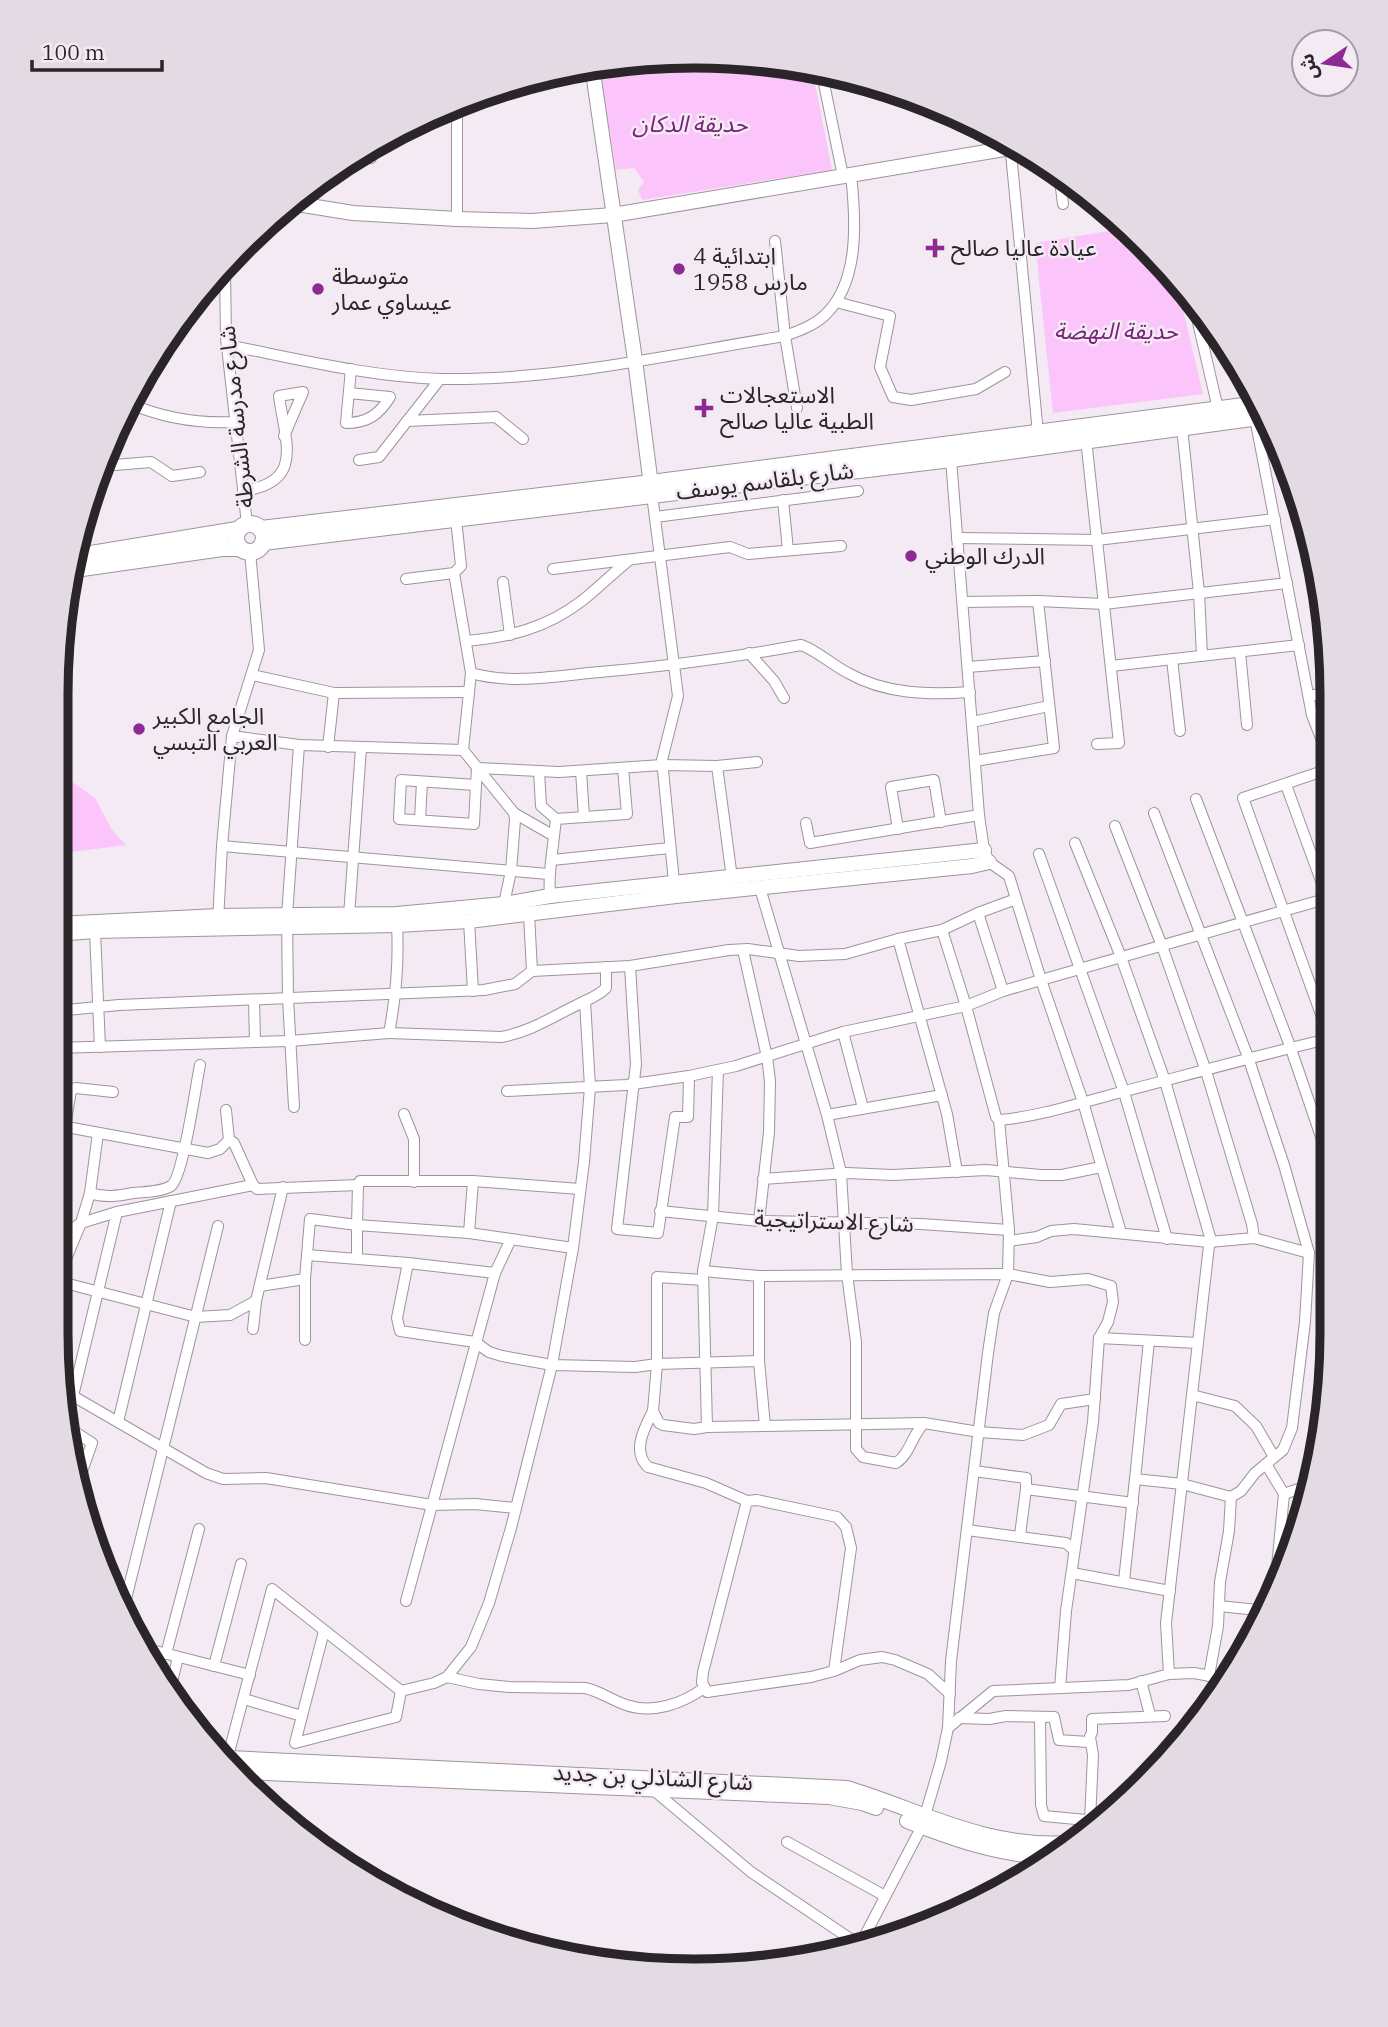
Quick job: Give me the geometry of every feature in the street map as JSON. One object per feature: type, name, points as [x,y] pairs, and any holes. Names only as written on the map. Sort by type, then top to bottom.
[{"type":"main road","name":"شارع بلقاسم يوسف","points":[[81,568],[222,548],[250,537],[456,519],[1038,433],[1218,409],[1253,412]]},
{"type":"main road","name":"شارع بلقاسم يوسف","points":[[84,556],[651,489],[951,459],[1182,427],[1254,414]]},
{"type":"street","points":[[594,77],[635,360],[674,665],[677,705],[664,747],[662,765],[674,882]]},
{"type":"street","points":[[227,345],[351,369],[440,379],[529,376],[785,336],[804,329],[823,317],[836,302],[846,278],[852,251],[855,205],[824,82]]},
{"type":"street","points":[[457,115],[457,219]]},
{"type":"street","points":[[304,205],[353,213],[457,219],[532,221],[613,215],[998,147]]},
{"type":"street","points":[[1012,155],[1038,433]]},
{"type":"street","points":[[1061,188],[1063,204]]},
{"type":"street","points":[[775,241],[785,336],[797,408]]},
{"type":"street","name":"شارع مدرسة الشرطة","points":[[218,922],[232,736],[260,641],[227,345],[225,280]]},
{"type":"street","points":[[836,302],[890,316],[880,367],[893,397],[912,400],[976,389],[1005,372]]},
{"type":"street","points":[[1201,328],[1218,409]]},
{"type":"street","points":[[348,393],[351,369]]},
{"type":"street","points":[[359,460],[379,457],[440,379]]},
{"type":"street","points":[[138,407],[184,420],[236,422]]},
{"type":"street","points":[[407,421],[496,417],[523,439]]},
{"type":"street","points":[[1182,427],[1194,528],[1202,656]]},
{"type":"street","points":[[1263,435],[1287,583],[1312,715],[1320,736]]},
{"type":"street","points":[[243,491],[270,485],[282,474],[287,460],[284,436]]},
{"type":"street","points":[[1086,439],[1119,743],[1097,744]]},
{"type":"street","points":[[951,459],[979,815],[987,856],[1009,876],[1083,1102],[1121,1233]]},
{"type":"street","points":[[112,465],[151,462],[173,475],[200,472]]},
{"type":"street","points":[[655,517],[858,491]]},
{"type":"street","points":[[783,500],[788,550]]},
{"type":"street","points":[[406,579],[454,573],[461,566],[456,519]]},
{"type":"street","points":[[957,538],[1097,540],[1275,519]]},
{"type":"street","points":[[553,569],[730,547],[748,554],[841,546]]},
{"type":"street","points":[[466,640],[510,635],[535,628],[571,609],[631,560]]},
{"type":"street","points":[[454,573],[471,673],[463,750],[514,813],[554,836]]},
{"type":"street","points":[[503,582],[510,635]]},
{"type":"street","points":[[963,602],[1104,604],[1287,583]]},
{"type":"street","points":[[975,761],[1054,748],[1038,601]]},
{"type":"street","points":[[471,673],[506,678],[536,678],[674,665],[802,645],[850,674],[890,690],[943,694],[970,692]]},
{"type":"street","points":[[1111,666],[1299,645]]},
{"type":"street","points":[[1240,652],[1247,725]]},
{"type":"street","points":[[749,653],[769,675],[784,698]]},
{"type":"street","points":[[1172,659],[1180,731]]},
{"type":"street","points":[[968,667],[1045,661]]},
{"type":"street","points":[[252,675],[334,693],[469,692]]},
{"type":"street","points":[[328,747],[334,693]]},
{"type":"street","points":[[1309,696],[1320,694]]},
{"type":"street","points":[[972,722],[1049,706]]},
{"type":"street","points":[[232,736],[328,747],[463,750]]},
{"type":"street","points":[[294,1107],[287,922],[299,745]]},
{"type":"street","points":[[349,916],[361,748]]},
{"type":"street","points":[[477,768],[581,771],[757,762]]},
{"type":"street","points":[[717,766],[732,878]]},
{"type":"street","points":[[476,785],[401,780],[398,819],[474,824],[477,768]]},
{"type":"street","points":[[540,771],[541,806],[556,819],[627,814],[623,768]]},
{"type":"street","points":[[581,771],[584,817]]},
{"type":"street","points":[[1320,772],[1243,798],[1320,1010]]},
{"type":"street","points":[[898,829],[891,787],[934,780],[941,822]]},
{"type":"street","points":[[420,820],[422,782]]},
{"type":"street","points":[[1286,785],[1320,872]]},
{"type":"street","points":[[1196,799],[1290,1046],[1320,1134]]},
{"type":"street","points":[[503,904],[511,871],[514,813]]},
{"type":"street","points":[[1135,1479],[1182,1484],[1231,1497],[1241,1491],[1255,1473],[1283,1450],[1292,1428],[1305,1322],[1309,1253],[1284,1165],[1248,1057],[1154,813]]},
{"type":"street","points":[[806,823],[810,844],[979,815]]},
{"type":"street","points":[[550,895],[548,874],[556,819]]},
{"type":"street","points":[[1115,826],[1162,946],[1206,1071],[1254,1238],[1309,1253]]},
{"type":"street","points":[[1075,843],[1121,957],[1165,1081],[1210,1237],[1166,1623],[1169,1674]]},
{"type":"street","points":[[222,846],[548,874]]},
{"type":"street","points":[[552,860],[670,848]]},
{"type":"street","points":[[1039,854],[1082,968],[1124,1092],[1167,1239]]},
{"type":"street","points":[[287,922],[503,904],[550,895],[674,882],[987,856]]},
{"type":"street","points":[[68,924],[287,922],[397,925],[469,921],[972,866],[987,856]]},
{"type":"street","points":[[760,888],[827,1115],[841,1173],[847,1274],[856,1342],[855,1442],[859,1453],[863,1457],[896,1463],[905,1454],[923,1423]]},
{"type":"street","points":[[68,1010],[473,991],[515,984],[532,971],[630,966],[684,956],[743,950],[799,956],[845,954],[942,930],[1016,899]]},
{"type":"street","points":[[507,1091],[633,1084],[718,1070],[843,1032],[966,1006],[1003,991],[1320,901]]},
{"type":"street","points":[[978,913],[1003,991]]},
{"type":"street","points":[[529,914],[532,971]]},
{"type":"street","points":[[469,921],[473,991]]},
{"type":"street","points":[[68,933],[218,922]]},
{"type":"street","points":[[388,1033],[396,996],[399,955],[397,925]]},
{"type":"street","points":[[864,1935],[923,1822],[948,1728],[967,1530],[994,1313],[1008,1274],[1009,1235],[999,1120],[942,930]]},
{"type":"street","points":[[95,931],[100,1047]]},
{"type":"street","points":[[898,939],[942,1095],[957,1171]]},
{"type":"street","points":[[743,950],[770,1081],[769,1132],[759,1221]]},
{"type":"street","points":[[630,966],[636,1064],[617,1228],[657,1233],[675,1116],[688,1117],[689,1076]]},
{"type":"street","points":[[68,1048],[290,1041],[388,1033],[501,1037],[536,1027],[597,997],[606,988],[606,967]]},
{"type":"street","points":[[254,1000],[256,1042]]},
{"type":"street","points":[[401,1691],[447,1677],[471,1647],[478,1635],[516,1508],[552,1364],[573,1248],[590,1087],[585,1001]]},
{"type":"street","points":[[843,1032],[863,1108]]},
{"type":"street","points":[[999,1120],[1124,1092],[1290,1046],[1320,1042]]},
{"type":"street","points":[[90,1193],[111,1196],[171,1186],[177,1180],[200,1065]]},
{"type":"street","points":[[707,1427],[703,1275],[713,1216],[718,1070]]},
{"type":"street","points":[[68,1101],[71,1090],[76,1088],[113,1092]]},
{"type":"street","points":[[827,1115],[942,1095]]},
{"type":"street","points":[[226,1110],[229,1140],[237,1148],[257,1189],[358,1185]]},
{"type":"street","points":[[404,1114],[414,1139],[414,1182]]},
{"type":"street","points":[[68,1127],[215,1152],[229,1140]]},
{"type":"street","points":[[68,1255],[90,1193],[98,1133]]},
{"type":"street","points":[[763,1180],[841,1173],[893,1175],[957,1171],[1062,1175],[1101,1167]]},
{"type":"street","points":[[356,1258],[360,1181],[474,1181],[580,1189]]},
{"type":"street","points":[[469,1233],[474,1181]]},
{"type":"street","points":[[68,1231],[81,1223],[117,1212],[253,1185]]},
{"type":"street","points":[[253,1329],[256,1301],[284,1187]]},
{"type":"street","points":[[118,1422],[171,1201]]},
{"type":"street","name":"شارع الاستراتيجية","points":[[660,1211],[759,1221],[844,1221],[1037,1237],[1051,1231],[1074,1229],[1209,1242],[1254,1238]]},
{"type":"street","points":[[71,1386],[117,1212]]},
{"type":"street","points":[[305,1340],[304,1279],[310,1219],[469,1233],[573,1248]]},
{"type":"street","points":[[127,1596],[218,1226]]},
{"type":"street","points":[[406,1601],[475,1342],[495,1273],[510,1240]]},
{"type":"street","points":[[307,1255],[495,1273]]},
{"type":"street","points":[[408,1263],[397,1318],[400,1331],[475,1342],[489,1352],[502,1356],[552,1364],[635,1367],[759,1361]]},
{"type":"street","points":[[834,1671],[850,1548],[846,1527],[836,1517],[757,1500],[747,1501],[706,1483],[648,1467],[643,1462],[640,1443],[653,1411],[657,1364],[657,1277],[1008,1274],[1050,1282],[1088,1279],[1111,1286],[1113,1302],[1108,1322],[1099,1338],[1094,1399],[1062,1648],[1060,1688]]},
{"type":"street","points":[[759,1276],[759,1361],[765,1426]]},
{"type":"street","points":[[260,1286],[304,1279]]},
{"type":"street","points":[[68,1284],[196,1317],[230,1315],[256,1301]]},
{"type":"street","points":[[1099,1338],[1198,1343]]},
{"type":"street","points":[[1124,1581],[1149,1341]]},
{"type":"street","points":[[1192,1395],[1235,1406],[1256,1426],[1284,1494],[1282,1546]]},
{"type":"street","points":[[72,1396],[206,1473],[223,1479],[266,1478],[432,1505],[475,1504],[516,1508]]},
{"type":"street","points":[[653,1411],[663,1425],[694,1429],[923,1423],[979,1432],[1023,1435],[1049,1425],[1061,1405],[1094,1399]]},
{"type":"street","points":[[77,1433],[92,1443],[83,1466]]},
{"type":"street","points":[[974,1471],[1026,1478],[1020,1535]]},
{"type":"street","points":[[1026,1489],[1133,1503]]},
{"type":"street","points":[[1284,1494],[1300,1489]]},
{"type":"street","points":[[1209,1676],[1218,1626],[1220,1582],[1229,1531],[1231,1497]]},
{"type":"street","points":[[747,1501],[703,1672],[704,1688],[707,1692],[834,1671],[869,1658],[895,1660],[929,1674],[950,1694]]},
{"type":"street","points":[[166,1654],[199,1529]]},
{"type":"street","points":[[967,1530],[1066,1543],[1074,1550]]},
{"type":"street","points":[[214,1665],[241,1564]]},
{"type":"street","points":[[1072,1573],[1170,1591]]},
{"type":"street","points":[[230,1752],[272,1589],[401,1691]]},
{"type":"street","points":[[1219,1606],[1255,1610]]},
{"type":"street","points":[[324,1631],[295,1743],[396,1717],[401,1691]]},
{"type":"street","points":[[155,1651],[250,1675]]},
{"type":"street","points":[[173,1679],[178,1657]]},
{"type":"street","points":[[948,1728],[993,1691],[1129,1685],[1169,1674],[1194,1673],[1216,1677]]},
{"type":"street","points":[[447,1677],[509,1687],[585,1688],[597,1690],[627,1705],[657,1709],[680,1703],[704,1688]]},
{"type":"street","points":[[1141,1682],[1150,1715]]},
{"type":"street","points":[[244,1699],[302,1716]]},
{"type":"street","points":[[1094,1814],[1090,1737],[1092,1720],[1165,1716]]},
{"type":"street","points":[[1040,1717],[1041,1805],[1044,1816],[1086,1820]]},
{"type":"street","points":[[959,1718],[1054,1717],[1059,1740],[1088,1742],[1090,1737]]},
{"type":"street","name":"شارع الشاذلي بن جديد","points":[[235,1757],[648,1782],[845,1799],[923,1822],[989,1848],[1043,1852]]},
{"type":"street","name":"شارع الشاذلي بن جديد","points":[[249,1772],[648,1782]]},
{"type":"street","points":[[648,1782],[751,1872],[852,1938]]},
{"type":"street","points":[[787,1842],[885,1896]]},
{"type":"green space","name":"حديقة الدكان","points":[[694,68],[814,80],[832,170],[642,200],[638,190],[644,182],[634,168],[616,170],[601,76]]},
{"type":"green space","name":"حديقة النهضة","points":[[1113,230],[1181,302],[1203,394],[1053,413],[1035,243]]},
{"type":"green space","points":[[68,779],[95,798],[112,830],[126,845],[68,851]]},
{"type":"place","name":"عيادة عاليا صالح","points":[[935,248]]},
{"type":"place","name":"ابتدائية 4 مارس 1958","points":[[679,269]]},
{"type":"place","name":"متوسطة عيساوي عمار","points":[[318,289]]},
{"type":"place","name":"الاستعجالات الطبية عاليا صالح","points":[[704,408]]},
{"type":"place","name":"الدرك الوطني","points":[[911,556]]},
{"type":"place","name":"الجامع الكبير العربي التبسي","points":[[139,729]]}]
